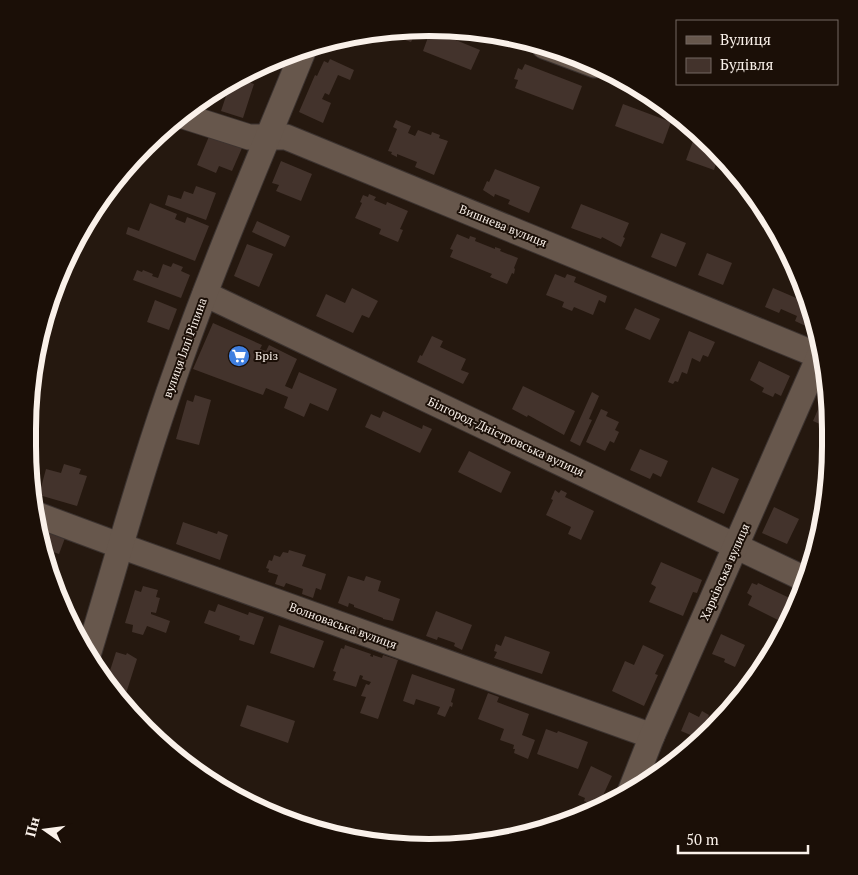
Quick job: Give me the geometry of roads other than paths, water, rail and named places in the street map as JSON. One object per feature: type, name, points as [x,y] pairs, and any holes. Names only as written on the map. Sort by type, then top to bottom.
[{"type":"street","name":"вулиця Іллі Ріпина","points":[[91,645],[120,546],[171,387],[204,294],[300,58]]},
{"type":"street","name":"Вишнева вулиця","points":[[189,118],[249,137],[286,137],[814,352]]},
{"type":"street","name":"Білгород-Дністровська вулиця","points":[[204,294],[799,576]]},
{"type":"street","name":"Харківська вулиця","points":[[635,780],[652,736],[816,366]]},
{"type":"street","name":"Волноваська вулиця","points":[[43,517],[652,736]]},
{"type":"place","name":"Бріз","points":[[239,356]]}]
